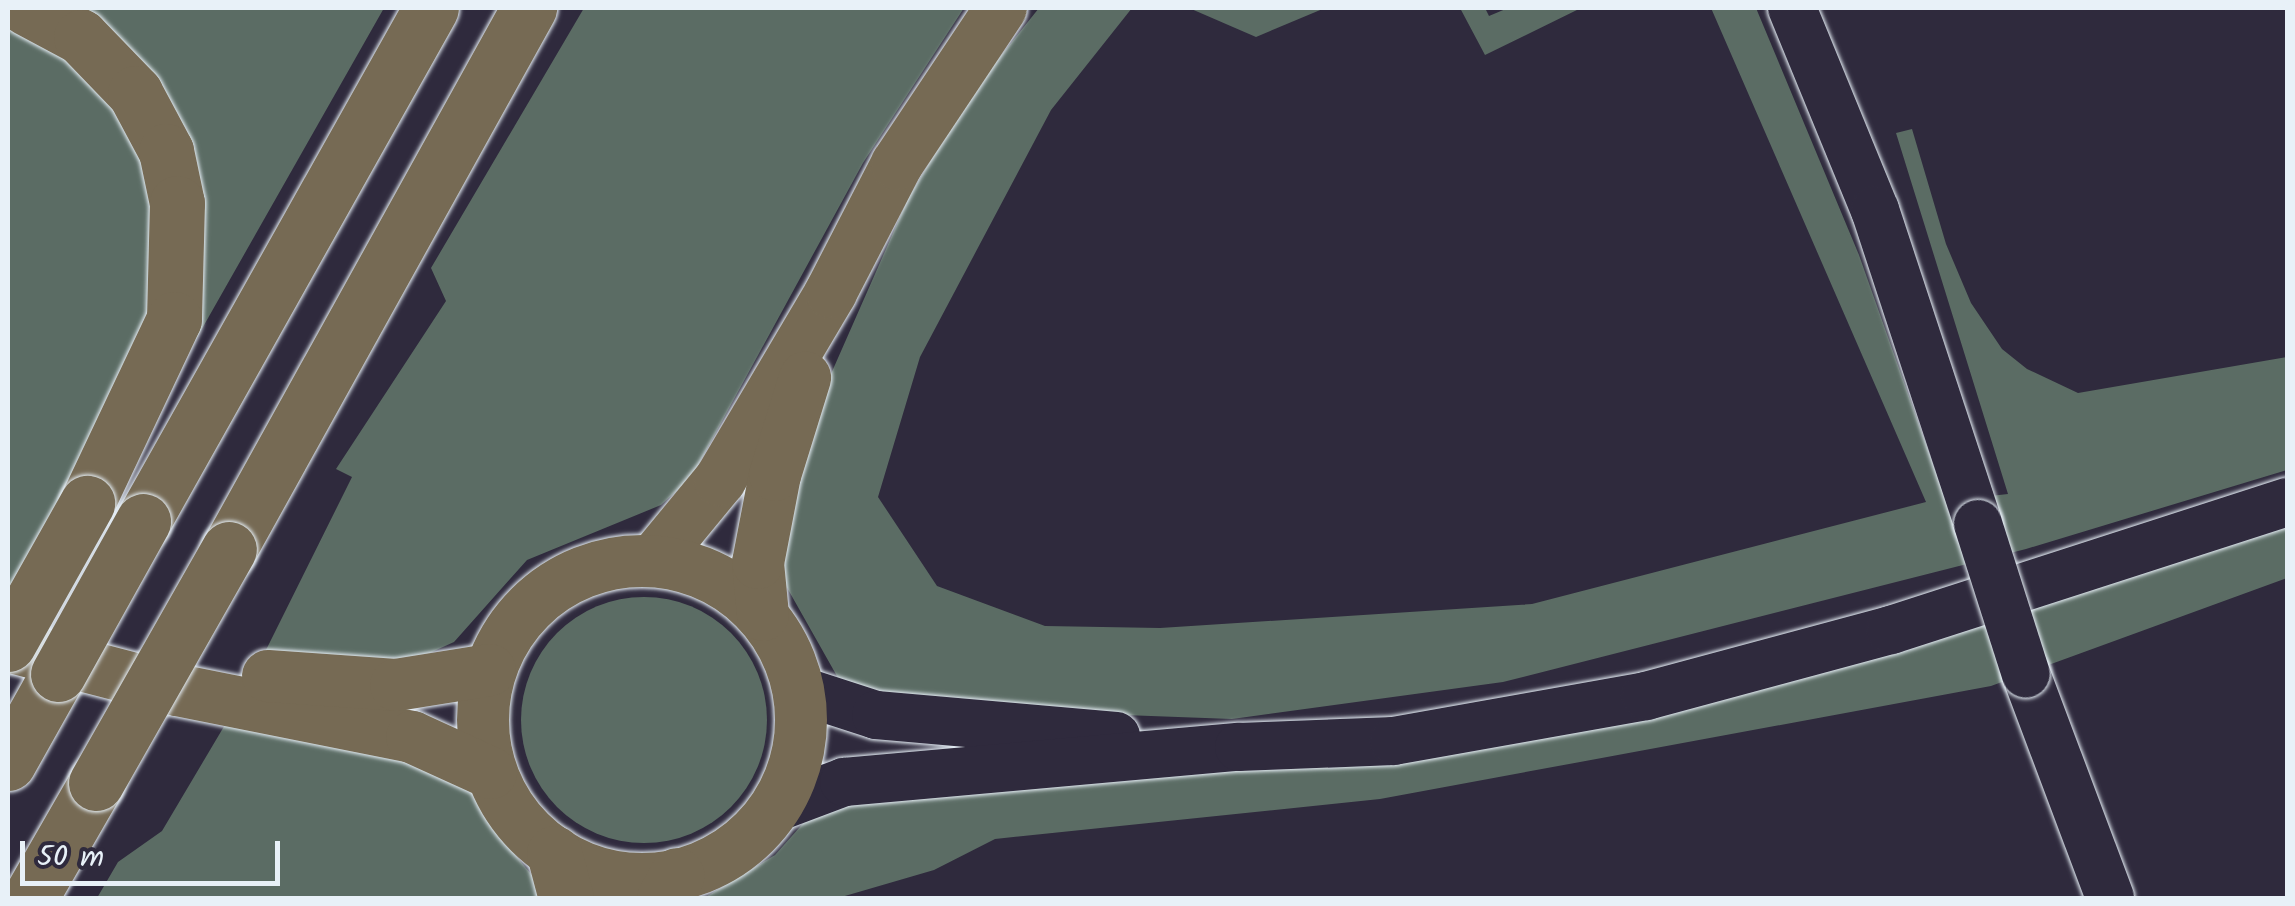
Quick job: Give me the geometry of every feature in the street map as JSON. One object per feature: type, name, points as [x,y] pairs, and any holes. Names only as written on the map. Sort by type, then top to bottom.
[{"type":"highway","points":[[8,645],[86,503],[174,319],[177,203],[166,151],[135,92],[81,37],[28,8]]},
{"type":"highway","points":[[8,763],[431,8]]},
{"type":"highway","points":[[30,898],[229,550],[530,8]]},
{"type":"main road","points":[[654,560],[720,480],[831,292],[897,164],[1002,8]]},
{"type":"main road","points":[[763,615],[758,563],[775,474],[831,292]]},
{"type":"main road","points":[[654,560],[695,569],[732,588],[763,615],[786,650],[799,690],[798,752],[775,808],[715,862],[671,887],[592,872],[560,876],[516,818],[491,773],[482,722],[490,670],[514,623],[554,586],[602,565],[654,560]]},
{"type":"main road","points":[[8,619],[225,672],[396,686],[490,670]]},
{"type":"main road","points":[[8,645],[128,679],[412,737],[491,773]]},
{"type":"street","points":[[1792,8],[1874,210],[2026,674],[2110,898]]},
{"type":"street","points":[[775,808],[844,782],[1239,746],[1394,741],[1646,696],[1891,630],[2288,502]]},
{"type":"street","points":[[799,690],[876,716],[1239,746]]},
{"type":"green space","points":[[67,8],[384,8],[195,341],[199,257]]},
{"type":"green space","points":[[584,8],[964,8],[863,163],[691,478],[661,505],[527,560],[454,642],[412,661],[266,650],[352,477],[336,469],[446,301],[431,268]]},
{"type":"green space","points":[[1039,8],[1132,8],[1051,110],[920,357],[878,497],[937,586],[1045,626],[1160,628],[1532,604],[1926,502],[1711,8],[1756,8],[1859,255],[1946,501],[2008,494],[1896,133],[1912,129],[1946,244],[1971,303],[2002,349],[2027,369],[2078,393],[2287,357],[2287,470],[2026,549],[1503,682],[1232,719],[934,708],[842,685],[781,577],[801,442],[908,199],[968,97]]},
{"type":"green space","points":[[1189,8],[1325,8],[1256,37]]},
{"type":"green space","points":[[1460,8],[1485,8],[1489,16],[1508,8],[1581,8],[1485,55]]},
{"type":"green space","points":[[8,23],[63,55],[115,106],[144,159],[153,209],[152,315],[129,380],[9,588]]},
{"type":"green space","points":[[2287,518],[2287,578],[1991,686],[1380,799],[995,839],[934,870],[838,898],[704,898],[775,855],[807,819],[845,797],[1312,764]]},
{"type":"green space","points":[[644,597],[691,606],[713,617],[731,633],[747,651],[758,673],[767,720],[758,767],[747,789],[731,807],[713,823],[691,834],[644,843],[597,834],[575,823],[557,807],[541,789],[530,767],[521,720],[530,673],[541,651],[557,633],[575,617],[597,606]]},
{"type":"green space","points":[[229,718],[435,761],[468,781],[496,832],[541,886],[542,898],[97,898],[118,862],[162,831]]}]
